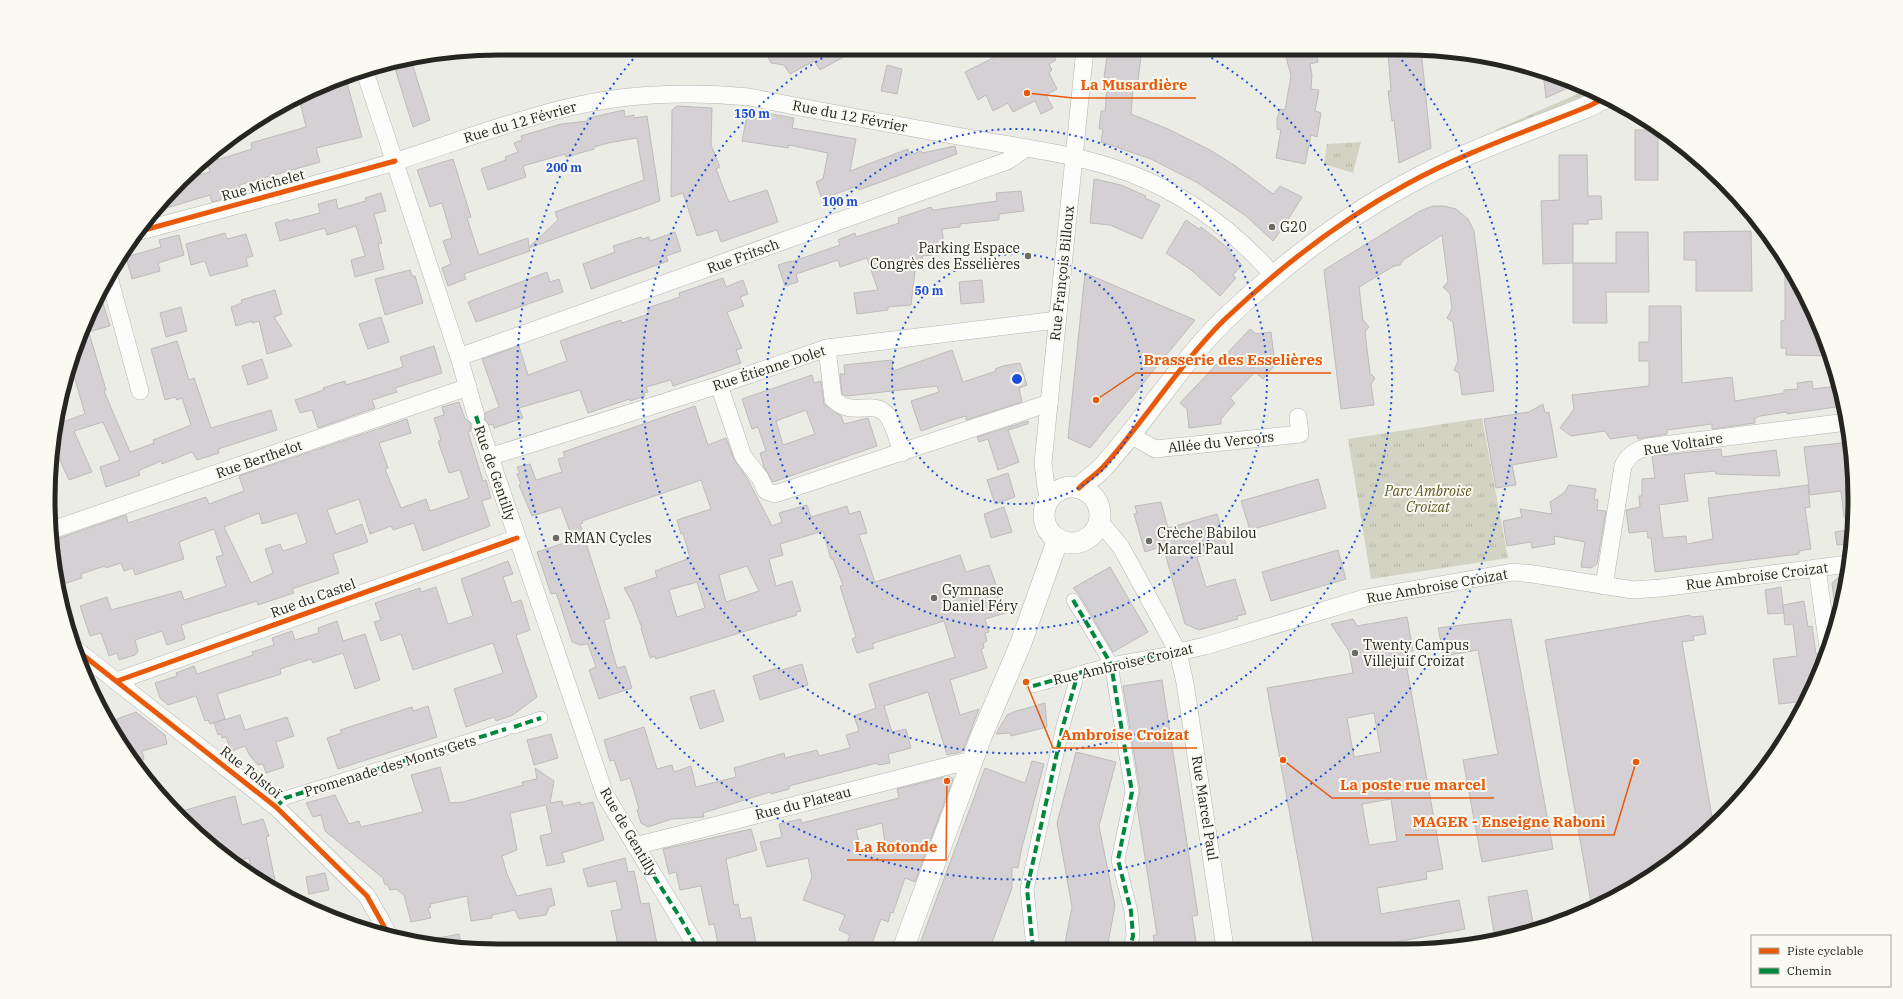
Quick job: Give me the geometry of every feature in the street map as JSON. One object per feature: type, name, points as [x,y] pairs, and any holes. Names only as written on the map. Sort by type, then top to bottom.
[{"type":"street","name":"Rue François Billoux","points":[[1050,497],[1046,488],[1043,463],[1084,55]]},
{"type":"street","name":"Rue de Gentilly","points":[[366,76],[459,357],[489,457],[605,795],[695,944]]},
{"type":"street","name":"Rue du 12 Février","points":[[395,161],[494,128],[566,108],[609,99],[670,94],[723,95],[749,98],[1073,157],[1135,175],[1158,185],[1189,202],[1239,238],[1274,276]]},
{"type":"street","points":[[1079,488],[1103,468],[1185,362],[1224,320],[1274,276],[1357,213],[1407,184],[1460,158],[1600,101]]},
{"type":"street","name":"Rue Fritsch","points":[[459,357],[1007,161],[1025,149]]},
{"type":"street","name":"Rue Michelet","points":[[147,229],[395,161]]},
{"type":"street","points":[[111,284],[140,391]]},
{"type":"street","name":"Rue Étienne Dolet","points":[[489,457],[719,385],[827,348],[1058,320]]},
{"type":"street","points":[[827,348],[833,399],[841,406],[851,409],[874,407],[884,412],[890,420],[902,453]]},
{"type":"street","points":[[719,385],[743,456],[760,478],[766,491],[780,494],[1049,403]]},
{"type":"street","name":"Rue Berthelot","points":[[56,528],[468,387]]},
{"type":"street","name":"Allée du Vercors","points":[[1129,434],[1155,449],[1300,434],[1298,417]]},
{"type":"street","name":"Rue Voltaire","points":[[1604,586],[1625,461],[1633,452],[1647,447],[1841,423]]},
{"type":"street","points":[[1098,502],[1088,492],[1079,488],[1064,487],[1056,491],[1050,497],[1045,506],[1044,515],[1046,525],[1051,533],[1058,539],[1066,542],[1083,541],[1094,533],[1100,522],[1101,514],[1098,502],[1103,468]]},
{"type":"street","name":"Rue Marcel Paul","points":[[1100,522],[1121,547],[1178,652],[1185,683],[1224,944]]},
{"type":"street","name":"Rue du Castel","points":[[117,681],[517,538]]},
{"type":"street","points":[[905,944],[998,696],[1021,643],[1058,539]]},
{"type":"street","name":"Rue Ambroise Croizat","points":[[1033,686],[1111,664],[1178,652],[1213,643],[1365,598],[1513,572],[1633,590],[1661,588],[1843,565]]},
{"type":"street","points":[[1817,568],[1826,635]]},
{"type":"street","points":[[1073,600],[1111,664],[1132,792],[1118,860],[1130,911],[1133,936],[1131,944]]},
{"type":"street","name":"Rue Tolstoï","points":[[84,656],[276,807],[367,896],[386,929]]},
{"type":"street","points":[[1033,944],[1027,888],[1063,726],[1078,673]]},
{"type":"street","name":"Promenade des Monts Gets","points":[[276,807],[286,798],[541,718]]},
{"type":"street","name":"Rue du Plateau","points":[[635,846],[963,762],[972,765]]},
{"type":"green space","points":[[1581,92],[1586,95],[1496,132],[1495,130]]},
{"type":"green space","points":[[1361,142],[1353,173],[1324,164],[1327,144]]},
{"type":"green space","name":"Parc Ambroise Croizat","points":[[1482,418],[1508,558],[1371,579],[1348,439]]},
{"type":"building","points":[[767,55],[847,55],[820,70],[814,61],[790,74],[784,65],[771,63]]},
{"type":"building","points":[[999,55],[1053,55],[1056,60],[1049,64],[1052,70],[1049,73],[1057,89],[1046,95],[1053,108],[1041,114],[1035,101],[1013,112],[1008,103],[993,111],[986,95],[978,100],[965,72]]},
{"type":"building","points":[[1107,55],[1141,55],[1137,88],[1133,88],[1131,114],[1168,129],[1210,150],[1237,167],[1273,194],[1280,186],[1302,197],[1273,241],[1246,216],[1198,183],[1151,159],[1101,142],[1103,129],[1099,129],[1101,111],[1105,111],[1108,78],[1104,77]]},
{"type":"building","points":[[1286,55],[1316,55],[1318,62],[1310,64],[1312,75],[1311,89],[1319,90],[1315,111],[1321,113],[1317,137],[1311,135],[1305,164],[1276,158],[1281,130],[1277,129],[1277,119],[1280,109],[1285,110],[1291,76]]},
{"type":"building","points":[[1388,55],[1422,56],[1431,148],[1399,163],[1394,120],[1392,121],[1388,91],[1391,91]]},
{"type":"building","points":[[412,64],[430,120],[413,127],[395,68]]},
{"type":"building","points":[[887,65],[902,69],[897,94],[881,91]]},
{"type":"building","points":[[1544,78],[1569,87],[1546,98]]},
{"type":"building","points":[[347,83],[362,137],[316,148],[320,162],[239,185],[241,194],[212,202],[210,195],[163,209],[194,176],[210,172],[207,164],[210,162],[252,149],[251,143],[306,127],[300,102]]},
{"type":"building","points":[[677,106],[712,108],[711,145],[720,167],[716,169],[729,202],[767,190],[778,222],[721,242],[717,230],[697,236],[683,193],[671,197],[672,110]]},
{"type":"building","points":[[624,110],[625,117],[634,115],[634,118],[647,116],[660,201],[529,248],[530,251],[464,274],[466,279],[448,286],[442,268],[451,264],[443,241],[452,238],[442,203],[430,207],[417,170],[453,159],[471,217],[467,218],[479,255],[528,238],[529,247],[558,220],[555,212],[644,180],[637,138],[608,143],[594,147],[594,149],[566,157],[565,154],[523,166],[526,177],[488,190],[481,169],[506,160],[505,157],[518,152],[514,143],[522,140],[521,136],[561,124],[588,121],[588,118]]},
{"type":"building","points":[[748,110],[794,118],[792,128],[856,139],[850,171],[908,149],[910,155],[921,151],[922,153],[955,146],[957,154],[859,190],[857,186],[822,199],[816,182],[823,179],[828,153],[789,145],[788,148],[742,141]]},
{"type":"building","points":[[1635,130],[1650,130],[1658,136],[1658,180],[1635,180]]},
{"type":"building","points":[[1559,155],[1587,155],[1588,196],[1601,196],[1602,219],[1588,220],[1588,224],[1573,224],[1573,263],[1543,264],[1541,201],[1559,200]]},
{"type":"building","points":[[1094,179],[1121,185],[1146,196],[1145,198],[1160,205],[1142,239],[1110,225],[1090,223]]},
{"type":"building","points":[[1021,191],[1024,211],[999,214],[999,220],[960,224],[960,227],[942,229],[945,254],[922,256],[923,267],[915,271],[911,305],[888,307],[888,310],[857,314],[854,293],[878,290],[867,258],[840,267],[838,260],[796,274],[798,282],[785,286],[778,265],[840,245],[838,240],[855,233],[856,237],[899,223],[898,218],[931,207],[933,210],[997,201],[996,193]]},
{"type":"building","points":[[381,193],[386,211],[374,214],[382,243],[378,244],[384,269],[355,277],[351,260],[365,256],[356,226],[327,235],[325,228],[280,241],[275,223],[320,213],[318,204],[336,199],[338,209],[366,201],[365,198]]},
{"type":"building","points":[[1433,206],[1444,206],[1456,209],[1468,219],[1474,231],[1494,391],[1462,395],[1459,373],[1454,370],[1458,361],[1453,322],[1447,318],[1452,309],[1450,294],[1443,287],[1448,282],[1442,235],[1403,260],[1400,265],[1394,266],[1359,287],[1363,320],[1369,327],[1365,332],[1370,373],[1375,378],[1371,384],[1374,405],[1341,409],[1324,270],[1420,211]]},
{"type":"building","points":[[1186,220],[1199,229],[1201,227],[1214,237],[1230,250],[1229,252],[1242,265],[1233,275],[1236,278],[1220,296],[1190,269],[1166,253]]},
{"type":"building","points":[[1751,231],[1752,291],[1696,291],[1696,260],[1684,260],[1684,232]]},
{"type":"building","points":[[675,232],[681,251],[666,256],[668,261],[591,289],[583,264],[615,252],[613,246],[641,237],[642,239],[649,237],[650,241]]},
{"type":"building","points":[[1616,232],[1648,232],[1649,292],[1606,292],[1607,323],[1573,323],[1573,263],[1616,263]]},
{"type":"building","points":[[225,233],[227,239],[246,234],[253,256],[246,258],[248,266],[210,276],[205,261],[191,265],[186,244]]},
{"type":"building","points":[[179,235],[184,255],[158,263],[160,271],[132,279],[126,259],[128,256],[161,247],[159,240]]},
{"type":"building","points":[[410,270],[412,276],[415,276],[423,303],[385,315],[375,279]]},
{"type":"building","points":[[547,272],[550,282],[559,279],[563,292],[476,322],[468,302]]},
{"type":"building","points":[[1785,272],[1814,329],[1824,356],[1786,355],[1786,348],[1781,348],[1781,321],[1785,320]]},
{"type":"building","points":[[1085,273],[1195,320],[1090,448],[1068,438]]},
{"type":"building","points":[[723,278],[726,287],[743,280],[748,294],[740,297],[744,306],[727,312],[742,348],[736,350],[741,363],[673,386],[671,380],[646,387],[648,392],[644,393],[645,396],[630,401],[630,399],[588,413],[580,390],[519,408],[523,418],[494,428],[493,424],[489,425],[485,420],[485,413],[499,407],[482,359],[519,346],[528,375],[567,361],[560,341],[621,320],[622,323],[649,314],[647,308],[680,297],[679,293]]},
{"type":"building","points":[[982,280],[984,302],[961,304],[959,282]]},
{"type":"building","points":[[275,290],[282,314],[274,317],[292,346],[267,354],[259,321],[252,323],[252,321],[236,326],[231,307],[242,303],[241,300]]},
{"type":"building","points":[[102,301],[110,326],[88,332],[89,329]]},
{"type":"building","points":[[1649,306],[1681,306],[1682,383],[1732,377],[1735,401],[1784,393],[1784,390],[1798,389],[1797,383],[1812,381],[1813,389],[1834,387],[1838,407],[1787,414],[1787,412],[1760,416],[1755,418],[1755,423],[1712,429],[1712,424],[1667,430],[1667,434],[1638,439],[1637,435],[1610,439],[1605,431],[1571,436],[1560,428],[1574,409],[1572,395],[1649,386],[1649,361],[1639,361],[1639,342],[1649,342]]},
{"type":"building","points":[[181,307],[187,331],[166,337],[160,313]]},
{"type":"building","points":[[381,317],[389,342],[368,349],[359,324]]},
{"type":"building","points":[[1250,329],[1256,334],[1271,332],[1275,365],[1263,379],[1255,372],[1230,398],[1235,403],[1221,419],[1221,424],[1189,428],[1187,409],[1180,403]]},
{"type":"building","points":[[87,333],[89,333],[106,390],[104,391],[130,452],[154,443],[153,440],[191,425],[182,398],[177,400],[175,397],[165,400],[151,349],[177,341],[189,380],[194,378],[211,428],[271,410],[277,430],[218,449],[219,453],[197,460],[192,452],[162,464],[161,461],[138,471],[140,475],[106,487],[100,467],[120,460],[103,422],[74,431],[92,472],[69,480],[58,455],[59,441],[62,422],[85,414],[73,374]]},
{"type":"building","points":[[434,346],[442,373],[395,388],[397,392],[372,400],[375,408],[318,428],[312,410],[300,413],[295,400],[324,390],[323,388],[335,384],[345,381],[346,385],[403,367],[400,357]]},
{"type":"building","points":[[952,350],[963,382],[996,371],[995,369],[1003,366],[1020,363],[1027,385],[1019,388],[1022,402],[966,420],[966,416],[952,420],[921,431],[911,401],[939,392],[937,386],[847,396],[842,394],[840,374],[845,374],[844,365],[892,360],[893,371]]},
{"type":"building","points":[[262,359],[268,378],[248,385],[242,366]]},
{"type":"building","points":[[812,375],[814,383],[821,381],[824,404],[841,416],[844,424],[868,418],[877,446],[773,482],[764,467],[760,453],[766,451],[758,427],[752,429],[742,399]],"holes":[[[806,410],[815,434],[783,445],[776,421]]]},
{"type":"building","points":[[459,402],[465,419],[471,424],[470,431],[468,432],[483,481],[486,480],[491,498],[482,501],[490,526],[423,551],[414,523],[393,530],[391,526],[370,534],[359,499],[327,510],[336,534],[362,524],[368,542],[333,554],[339,573],[292,589],[294,593],[258,605],[257,601],[181,625],[185,639],[167,645],[162,631],[135,640],[138,651],[135,655],[119,660],[117,653],[109,656],[101,633],[90,636],[80,606],[107,597],[111,610],[181,591],[184,600],[226,586],[216,557],[223,555],[214,529],[179,542],[184,559],[135,575],[133,568],[124,571],[121,563],[106,568],[105,566],[81,574],[82,578],[64,584],[58,544],[60,544],[57,539],[126,515],[128,523],[206,497],[209,504],[244,491],[239,476],[407,419],[411,433],[379,443],[388,468],[385,469],[401,508],[426,499],[430,511],[469,498],[460,470],[449,473],[438,441],[441,440],[434,418],[444,415],[442,407]],"holes":[[[259,513],[262,524],[297,513],[307,543],[283,551],[280,544],[265,549],[273,573],[251,583],[224,527]]]},
{"type":"building","points":[[1543,404],[1545,413],[1549,412],[1557,457],[1512,465],[1516,485],[1496,488],[1484,419],[1529,412]]},
{"type":"building","points":[[695,406],[708,445],[726,438],[734,459],[747,478],[772,526],[782,522],[779,513],[807,505],[811,517],[847,506],[849,514],[860,511],[867,533],[859,535],[875,582],[960,555],[966,572],[989,565],[1006,613],[985,619],[989,632],[985,633],[987,641],[983,643],[984,648],[981,649],[987,668],[950,680],[960,715],[979,709],[964,748],[961,752],[947,755],[928,692],[884,706],[892,732],[906,729],[911,748],[888,754],[890,763],[878,765],[877,763],[789,786],[789,789],[771,794],[770,792],[703,813],[704,817],[672,819],[648,827],[641,823],[637,810],[639,809],[630,778],[621,781],[614,760],[610,761],[604,740],[644,727],[657,769],[672,765],[674,772],[691,766],[696,787],[736,777],[734,768],[784,753],[785,758],[817,750],[819,756],[850,748],[846,735],[859,731],[854,716],[876,708],[869,684],[955,657],[944,621],[877,642],[872,644],[874,648],[857,653],[852,639],[856,637],[840,586],[843,585],[833,559],[831,559],[823,531],[780,544],[783,555],[769,559],[776,586],[792,581],[801,611],[796,612],[797,615],[656,659],[655,656],[650,658],[642,628],[632,602],[624,588],[657,577],[655,571],[690,558],[683,533],[681,534],[677,520],[711,509],[701,480],[582,521],[583,523],[580,524],[610,618],[604,620],[617,668],[625,666],[632,688],[599,699],[589,670],[596,667],[588,644],[580,645],[572,642],[556,593],[551,594],[537,552],[573,540],[561,507],[532,516],[519,485],[521,484],[517,474],[520,473],[517,467],[530,464],[536,480],[562,472],[558,459],[565,457],[563,452]],"holes":[[[747,566],[759,591],[726,602],[719,575]],[[697,582],[705,608],[677,617],[669,590]]]},
{"type":"building","points":[[1028,421],[1028,424],[1008,430],[1019,462],[998,470],[988,439],[979,442],[977,437]]},
{"type":"building","points":[[1844,443],[1847,470],[1847,517],[1844,517],[1841,491],[1810,495],[1804,447]]},
{"type":"building","points":[[1721,449],[1722,457],[1776,450],[1780,476],[1716,474],[1715,471],[1684,474],[1688,501],[1659,505],[1663,538],[1686,536],[1687,544],[1713,539],[1708,498],[1808,485],[1810,507],[1805,508],[1811,549],[1799,551],[1799,554],[1655,572],[1651,538],[1648,538],[1647,531],[1629,533],[1626,510],[1640,507],[1639,496],[1642,496],[1642,479],[1655,478],[1652,456]]},
{"type":"building","points":[[1008,473],[1015,497],[995,504],[987,480]]},
{"type":"building","points":[[1318,479],[1326,508],[1250,530],[1241,501]]},
{"type":"building","points":[[1569,485],[1596,489],[1594,499],[1598,500],[1597,510],[1606,511],[1597,564],[1591,568],[1581,567],[1585,542],[1554,536],[1555,544],[1532,548],[1531,542],[1507,546],[1503,521],[1522,517],[1520,509],[1552,514],[1550,502],[1564,493]]},
{"type":"building","points":[[1161,502],[1168,528],[1217,514],[1227,549],[1197,557],[1206,587],[1235,579],[1246,614],[1237,616],[1238,619],[1199,630],[1185,624],[1163,546],[1145,552],[1134,514],[1137,513],[1135,506]]},
{"type":"building","points":[[1004,507],[1012,532],[991,538],[984,514]]},
{"type":"building","points":[[1847,530],[1845,544],[1837,545],[1835,532]]},
{"type":"building","points":[[1338,550],[1346,579],[1271,601],[1262,572]]},
{"type":"building","points":[[508,561],[513,574],[503,577],[512,603],[521,600],[530,630],[516,635],[537,697],[513,715],[496,721],[494,717],[466,727],[454,689],[503,673],[493,643],[413,670],[401,634],[381,641],[374,622],[381,620],[375,603],[420,588],[421,592],[436,587],[448,624],[473,616],[461,579]]},
{"type":"building","points":[[1110,567],[1148,632],[1113,652],[1080,596],[1073,588]]},
{"type":"building","points":[[1841,575],[1835,606],[1832,583]]},
{"type":"building","points":[[1781,587],[1784,613],[1768,614],[1765,590]]},
{"type":"building","points":[[1804,601],[1808,627],[1812,626],[1816,654],[1819,653],[1814,670],[1798,703],[1798,702],[1779,704],[1773,659],[1797,656],[1793,624],[1785,625],[1783,605]]},
{"type":"building","points":[[1690,615],[1691,617],[1703,616],[1706,634],[1693,636],[1694,640],[1682,642],[1712,819],[1697,834],[1650,869],[1626,884],[1591,902],[1545,640]]},
{"type":"building","points":[[1407,617],[1413,651],[1404,652],[1443,869],[1426,872],[1427,879],[1377,888],[1381,914],[1459,900],[1465,929],[1386,944],[1313,944],[1267,688],[1353,673],[1349,651],[1331,624],[1353,619],[1357,626]],"holes":[[[1374,713],[1381,752],[1354,757],[1347,718]],[[1391,799],[1397,841],[1369,845],[1362,804]]]},
{"type":"building","points":[[1511,619],[1553,849],[1482,862],[1463,760],[1498,754],[1478,650],[1444,656],[1438,628]]},
{"type":"building","points":[[337,621],[343,641],[365,634],[380,680],[355,689],[343,653],[313,663],[311,659],[280,669],[281,674],[217,694],[225,719],[210,724],[208,720],[205,721],[196,696],[168,705],[160,698],[155,683],[177,676],[176,673],[194,666],[197,674],[253,655],[252,652],[274,645],[272,638],[292,631],[295,640],[319,633],[318,628]]},
{"type":"building","points":[[802,664],[808,685],[760,700],[753,676],[777,668],[778,671]]},
{"type":"building","points":[[1162,680],[1198,915],[1192,916],[1196,944],[1154,944],[1153,935],[1157,935],[1137,806],[1140,791],[1123,686]]},
{"type":"building","points":[[714,690],[724,721],[700,729],[690,697]]},
{"type":"building","points":[[1045,703],[1047,727],[1011,736],[1010,733],[996,734],[1007,715]]},
{"type":"building","points":[[428,706],[437,737],[338,769],[327,738],[342,733],[340,730],[412,707],[413,711]]},
{"type":"building","points":[[136,712],[165,735],[167,744],[142,751],[144,759],[140,760],[116,724],[117,719]]},
{"type":"building","points":[[240,715],[245,730],[287,717],[294,736],[276,742],[284,767],[266,773],[263,764],[258,765],[250,756],[245,746],[231,751],[226,737],[222,738],[221,734],[218,735],[214,723]]},
{"type":"building","points":[[551,734],[558,758],[534,765],[527,740]]},
{"type":"building","points":[[1076,752],[1116,762],[1099,826],[1115,906],[1108,944],[1065,944],[1072,907],[1057,823]]},
{"type":"building","points":[[1032,761],[1044,764],[1021,851],[1018,868],[1012,867],[1012,888],[991,944],[920,944],[985,768],[1025,783]]},
{"type":"building","points":[[440,767],[450,803],[463,802],[523,785],[522,782],[537,779],[535,768],[554,781],[550,803],[562,801],[563,806],[580,802],[581,805],[593,802],[604,840],[562,853],[565,862],[547,866],[540,836],[552,833],[546,805],[510,813],[517,850],[502,856],[507,874],[517,896],[551,888],[555,905],[549,907],[546,915],[519,919],[515,910],[492,915],[492,918],[471,921],[467,896],[430,904],[431,907],[428,908],[431,918],[411,922],[404,895],[396,889],[390,890],[387,884],[385,885],[383,878],[325,831],[321,815],[313,817],[306,803],[335,795],[349,824],[359,821],[361,827],[423,812],[411,775]]},
{"type":"building","points":[[949,776],[953,779],[915,882],[905,878],[893,913],[891,912],[888,922],[881,919],[872,944],[847,944],[850,935],[839,930],[845,915],[803,900],[812,877],[808,858],[767,867],[760,842],[782,837],[779,824],[801,819],[802,823],[899,798],[897,789]],"holes":[[[882,823],[886,850],[862,854],[856,830]]]},
{"type":"building","points":[[235,796],[242,825],[263,819],[269,836],[266,837],[276,883],[251,867],[249,858],[240,860],[229,852],[206,834],[182,811]]},
{"type":"building","points":[[751,829],[757,850],[726,859],[734,905],[738,904],[741,919],[751,917],[756,944],[718,944],[714,924],[709,925],[701,886],[680,890],[676,872],[669,874],[663,849]]},
{"type":"building","points":[[625,858],[628,872],[634,871],[641,904],[649,903],[657,944],[618,944],[611,911],[622,909],[616,881],[588,887],[583,869]]},
{"type":"building","points":[[325,873],[329,890],[309,894],[306,877]]},
{"type":"building","points":[[1527,890],[1533,924],[1494,934],[1488,897]]},
{"type":"building","points":[[459,934],[461,942],[441,940],[434,939]]},
{"type":"marked path","points":[[476,416],[480,428]]},
{"type":"marked path","points":[[1073,600],[1111,664],[1132,792],[1118,860],[1131,911],[1133,936],[1131,944]]},
{"type":"marked path","points":[[1033,686],[1111,664],[1178,652]]},
{"type":"marked path","points":[[1033,944],[1027,889],[1063,726],[1078,673]]},
{"type":"marked path","points":[[514,727],[541,718]]},
{"type":"marked path","points":[[276,807],[285,798],[506,729]]},
{"type":"marked path","points":[[635,846],[695,944]]},
{"type":"cycle path","points":[[1079,488],[1104,466],[1192,355],[1224,320],[1244,301],[1311,246],[1358,213],[1429,172],[1497,142],[1599,101]]},
{"type":"cycle path","points":[[147,229],[395,161]]},
{"type":"cycle path","points":[[117,681],[517,538]]},
{"type":"cycle path","points":[[84,656],[276,807],[367,896],[386,929]]},
{"type":"place","name":"La Musardière","points":[[1027,93]]},
{"type":"place","name":"G20","points":[[1272,227]]},
{"type":"place","name":"Parking Espace Congrès des Esselières","points":[[1028,256]]},
{"type":"place","name":"Brasserie des Esselières","points":[[1096,400]]},
{"type":"place","name":"RMAN Cycles","points":[[556,538]]},
{"type":"place","name":"Crèche Babilou Marcel Paul","points":[[1149,541]]},
{"type":"place","name":"Gymnase Daniel Féry","points":[[934,598]]},
{"type":"place","name":"Twenty Campus Villejuif Croizat","points":[[1355,653]]},
{"type":"place","name":"Ambroise Croizat","points":[[1026,682]]},
{"type":"place","name":"La poste rue marcel","points":[[1283,760]]},
{"type":"place","name":"MAGER - Enseigne Raboni","points":[[1636,762]]},
{"type":"place","name":"La Rotonde","points":[[947,781]]}]
